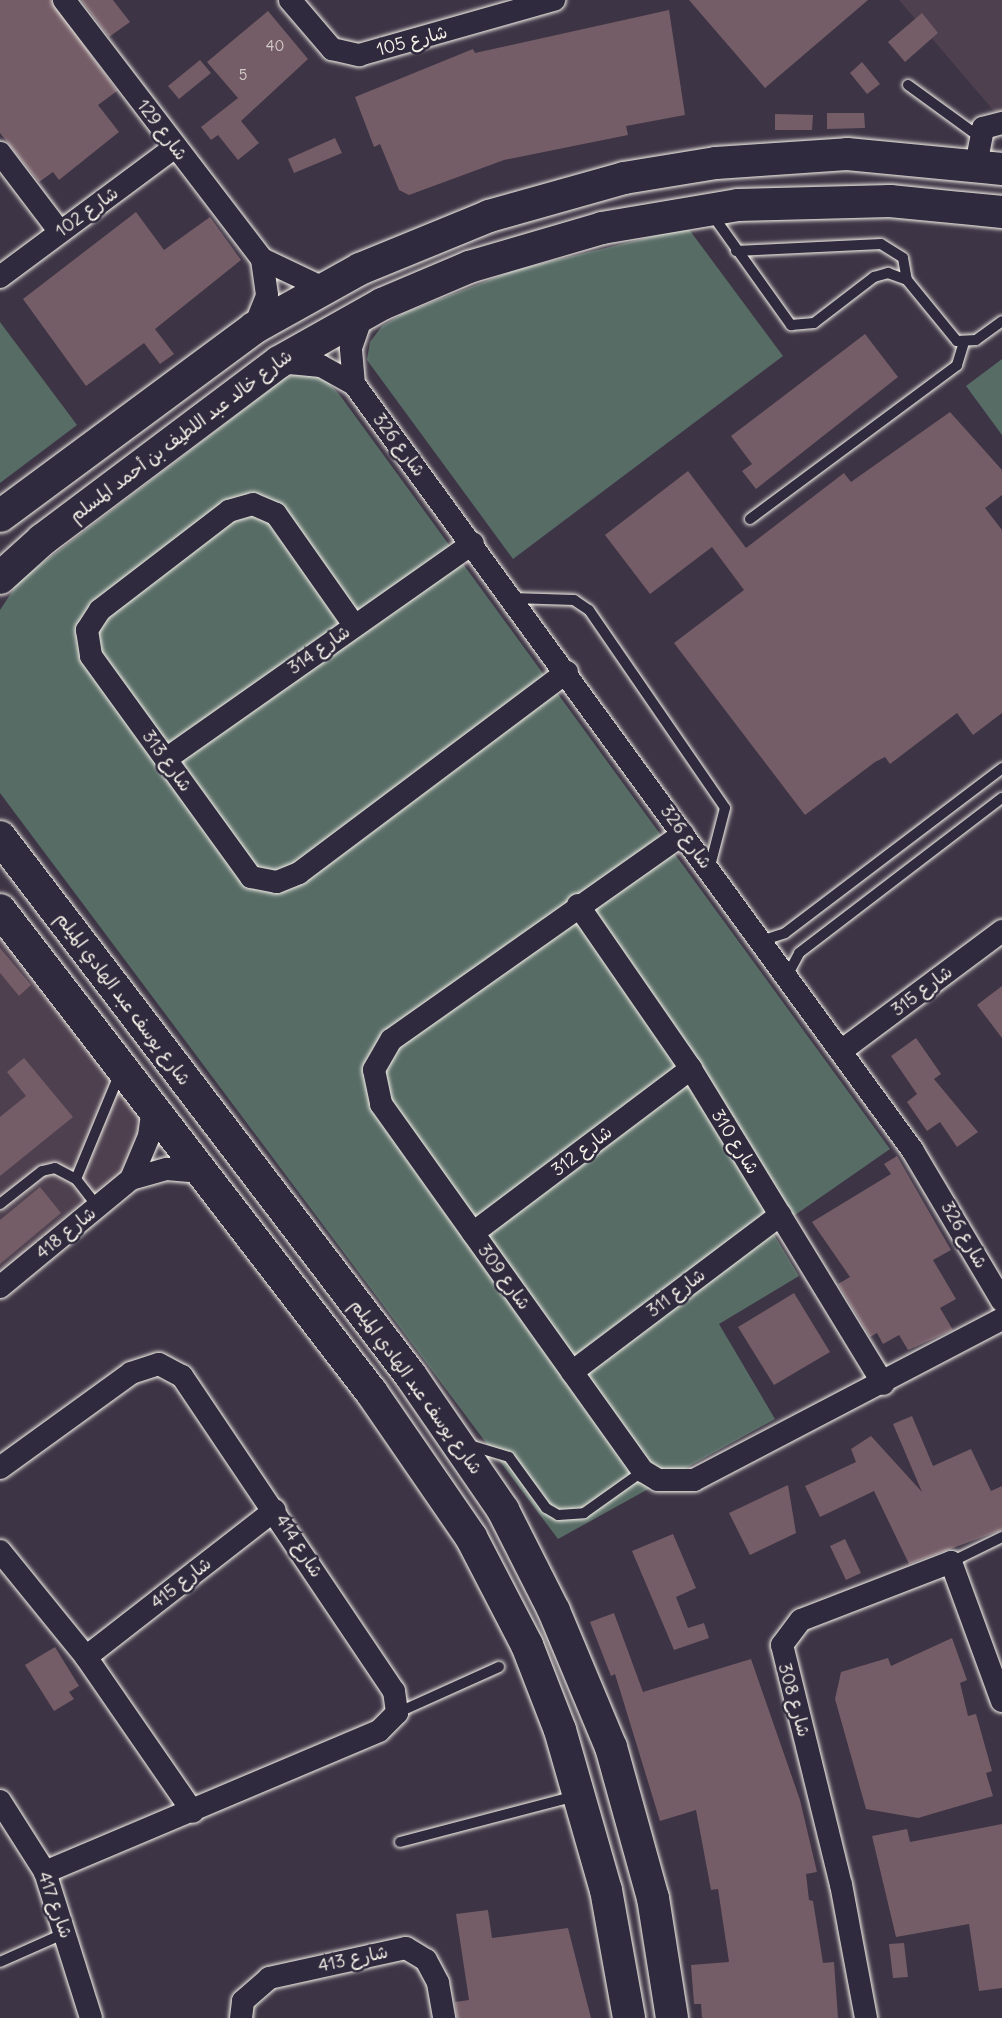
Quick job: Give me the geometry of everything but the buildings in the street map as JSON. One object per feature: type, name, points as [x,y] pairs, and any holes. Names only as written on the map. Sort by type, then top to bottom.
[{"type":"street","name":"شارع 129","points":[[64,0],[262,260],[323,288]]},
{"type":"street","name":"شارع 105","points":[[290,0],[332,49],[358,55],[549,1]]},
{"type":"street","points":[[990,163],[986,125],[1002,123]]},
{"type":"street","name":"شارع 102","points":[[0,277],[175,147]]},
{"type":"street","points":[[0,153],[60,232]]},
{"type":"street","points":[[0,516],[254,328],[323,288],[489,216],[670,169],[847,154],[990,163]]},
{"type":"street","points":[[824,200],[825,186],[840,173],[990,163]]},
{"type":"street","name":"شارع خالد عبد اللطيف بن أحمد المسلم","points":[[0,578],[80,510],[279,362],[363,314],[516,251],[708,208],[824,200],[1002,212]]},
{"type":"street","name":"شارع 129","points":[[254,328],[267,295],[262,260]]},
{"type":"street","points":[[354,384],[351,348],[363,314]]},
{"type":"street","name":"شارع 326","points":[[279,362],[321,366],[354,384],[473,543],[842,1052],[943,1197],[1002,1301]]},
{"type":"street","points":[[55,475],[61,496],[80,510]]},
{"type":"street","name":"شارع 313","points":[[354,625],[276,514],[253,504],[229,511],[100,610],[87,630],[92,656],[251,877],[277,882],[299,873],[567,672]]},
{"type":"street","name":"شارع 314","points":[[166,759],[473,543]]},
{"type":"street","name":"شارع 309","points":[[643,1471],[381,1104],[373,1082],[377,1058],[392,1040],[578,905],[683,834]]},
{"type":"street","name":"شارع يوسف عبد الهادي الميلم","points":[[0,837],[456,1442],[490,1490],[530,1560],[596,1704],[640,1844],[672,2018]]},
{"type":"street","name":"شارع 310","points":[[578,905],[691,1069],[884,1384]]},
{"type":"street","points":[[0,910],[204,1172],[453,1506],[471,1537],[527,1645],[582,1795],[618,1944],[629,2018]]},
{"type":"street","name":"شارع 315","points":[[842,1052],[1002,931]]},
{"type":"street","name":"شارع 312","points":[[473,1233],[691,1069]]},
{"type":"street","name":"شارع 418","points":[[131,1179],[149,1136],[153,1106]]},
{"type":"street","name":"شارع 418","points":[[0,1287],[131,1179],[167,1169],[204,1172]]},
{"type":"street","name":"شارع 311","points":[[572,1372],[780,1215]]},
{"type":"street","points":[[643,1471],[667,1483],[694,1480],[884,1384],[1002,1319]]},
{"type":"street","name":"شارع 414","points":[[0,1468],[131,1373],[159,1364],[182,1376],[275,1510],[394,1691],[397,1713]]},
{"type":"street","points":[[453,1506],[474,1505],[490,1490]]},
{"type":"street","name":"شارع 415","points":[[86,1657],[275,1510]]},
{"type":"street","points":[[471,1537],[491,1528],[506,1536],[596,1704]]},
{"type":"street","points":[[0,1551],[86,1657],[193,1812]]},
{"type":"street","points":[[951,1562],[1002,1701]]},
{"type":"street","name":"شارع 308","points":[[866,2018],[841,1885],[780,1651],[801,1620],[951,1562]]},
{"type":"street","points":[[45,1872],[193,1812],[379,1731],[397,1713]]},
{"type":"street","name":"شارع 417","points":[[0,1801],[45,1872],[91,2018]]},
{"type":"street","name":"شارع 413","points":[[241,2018],[243,2001],[269,1978],[406,1948],[426,1960],[438,1983],[444,2018]]},
{"type":"lane","points":[[908,85],[990,163]]},
{"type":"lane","points":[[708,208],[780,316],[798,327],[814,322],[874,277],[888,273],[907,280]]},
{"type":"lane","points":[[736,250],[881,244],[903,258],[907,280],[945,333],[964,342]]},
{"type":"lane","points":[[750,519],[957,365],[964,342],[1002,321]]},
{"type":"lane","points":[[513,598],[574,600],[590,610],[725,808],[709,870]]},
{"type":"lane","points":[[761,941],[785,933],[1002,768]]},
{"type":"lane","points":[[787,976],[799,953],[1002,798]]},
{"type":"lane","points":[[76,1179],[123,1067]]},
{"type":"lane","points":[[0,1204],[42,1171],[55,1168],[76,1179],[98,1207]]},
{"type":"lane","points":[[456,1442],[509,1457],[546,1508],[558,1515],[584,1513],[643,1471]]},
{"type":"lane","points":[[951,1562],[1002,1537]]},
{"type":"lane","points":[[397,1713],[499,1667]]},
{"type":"lane","points":[[400,1842],[582,1795]]},
{"type":"lane","points":[[0,1962],[65,1933]]},
{"type":"shaded area","points":[[899,0],[1002,0],[1002,112],[994,111]]},
{"type":"shaded area","points":[[0,928],[143,1117],[130,1165],[0,1277]]},
{"type":"green space","points":[[688,228],[783,356],[513,559],[367,360],[370,342],[382,326],[404,313],[515,270]]},
{"type":"green space","points":[[0,322],[77,425],[0,483]]},
{"type":"green space","points":[[1002,359],[1002,435],[966,386]]},
{"type":"green space","points":[[299,373],[325,379],[339,394],[890,1149],[772,1231],[799,1276],[719,1324],[775,1419],[558,1539],[0,793],[0,610],[19,581],[285,378]]}]
